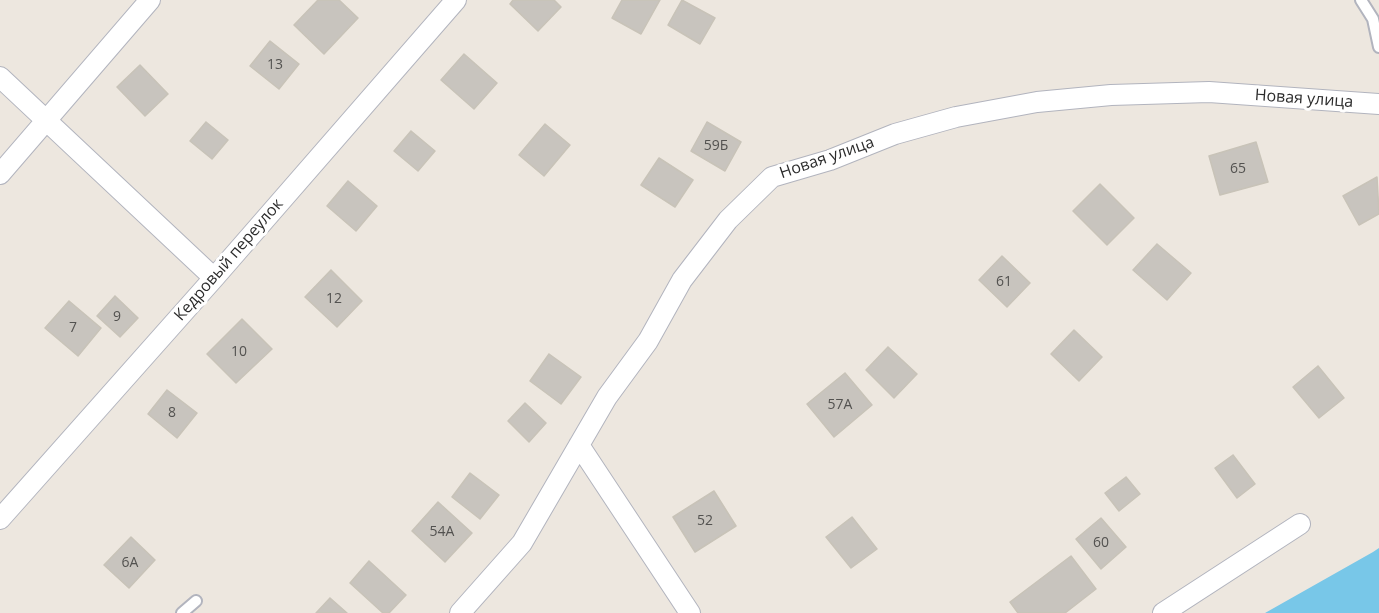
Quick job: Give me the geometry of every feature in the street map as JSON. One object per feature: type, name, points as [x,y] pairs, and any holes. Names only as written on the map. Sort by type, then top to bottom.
[{"type":"street","points":[[0,174],[150,0]]},
{"type":"street","name":"Кедровый переулок","points":[[0,519],[456,0]]},
{"type":"street","points":[[0,77],[214,278]]},
{"type":"street","name":"Новая улица","points":[[460,613],[522,543],[607,397],[648,341],[682,280],[728,220],[772,177],[926,125],[1037,102],[1111,94],[1209,92],[1379,104]]},
{"type":"street","points":[[579,445],[690,613]]},
{"type":"street","points":[[1163,613],[1300,524]]},
{"type":"lane","points":[[1361,0],[1372,19],[1379,47]]},
{"type":"lane","points":[[183,613],[196,601]]},
{"type":"water","points":[[1379,548],[1379,613],[1265,613],[1373,552]]},
{"type":"building","points":[[318,0],[339,0],[358,18],[324,54],[294,25]]},
{"type":"building","points":[[513,0],[554,0],[561,7],[538,31],[510,4]]},
{"type":"building","points":[[622,0],[660,0],[641,34],[612,18]]},
{"type":"building","points":[[682,0],[715,18],[700,44],[668,25]]},
{"type":"building","points":[[270,41],[299,64],[279,89],[250,66]]},
{"type":"building","points":[[464,54],[497,83],[474,109],[441,80]]},
{"type":"building","points":[[140,65],[168,94],[145,116],[117,87]]},
{"type":"building","points":[[206,122],[228,140],[212,159],[190,141]]},
{"type":"building","points":[[707,122],[741,142],[725,171],[691,151]]},
{"type":"building","points":[[545,124],[570,145],[544,176],[519,155]]},
{"type":"building","points":[[411,131],[435,151],[418,171],[394,151]]},
{"type":"building","points":[[1256,142],[1268,182],[1220,195],[1209,156]]},
{"type":"building","points":[[659,158],[693,180],[675,207],[641,185]]},
{"type":"building","points":[[1377,177],[1379,214],[1359,225],[1343,196]]},
{"type":"building","points":[[348,181],[377,206],[356,231],[327,206]]},
{"type":"building","points":[[1100,184],[1134,218],[1107,245],[1073,211]]},
{"type":"building","points":[[1157,244],[1191,273],[1167,300],[1133,270]]},
{"type":"building","points":[[1002,256],[1030,283],[1007,307],[979,280]]},
{"type":"building","points":[[331,270],[362,301],[337,327],[305,297]]},
{"type":"building","points":[[115,296],[138,318],[120,337],[97,316]]},
{"type":"building","points":[[69,301],[101,328],[78,356],[45,328]]},
{"type":"building","points":[[242,319],[272,349],[236,383],[207,354]]},
{"type":"building","points":[[1074,330],[1102,357],[1079,381],[1051,354]]},
{"type":"building","points":[[888,347],[917,374],[894,398],[866,370]]},
{"type":"building","points":[[549,354],[581,377],[561,404],[530,381]]},
{"type":"building","points":[[1318,366],[1344,398],[1319,418],[1293,387]]},
{"type":"building","points":[[845,373],[872,405],[834,437],[807,404]]},
{"type":"building","points":[[167,390],[197,413],[177,438],[148,414]]},
{"type":"building","points":[[525,403],[546,423],[529,442],[508,421]]},
{"type":"building","points":[[1233,455],[1255,484],[1237,498],[1215,468]]},
{"type":"building","points":[[470,473],[499,495],[480,519],[452,497]]},
{"type":"building","points":[[1126,477],[1140,494],[1119,511],[1105,493]]},
{"type":"building","points":[[714,491],[736,526],[695,552],[673,517]]},
{"type":"building","points":[[438,502],[472,533],[445,562],[412,531]]},
{"type":"building","points":[[852,517],[877,549],[851,568],[826,537]]},
{"type":"building","points":[[1101,518],[1126,547],[1101,569],[1076,539]]},
{"type":"building","points":[[131,537],[155,560],[129,588],[104,565]]},
{"type":"building","points":[[1071,556],[1096,589],[1065,613],[1018,613],[1010,602]]},
{"type":"building","points":[[369,561],[406,595],[389,613],[383,613],[350,583]]},
{"type":"building","points":[[330,598],[347,613],[316,613]]}]
